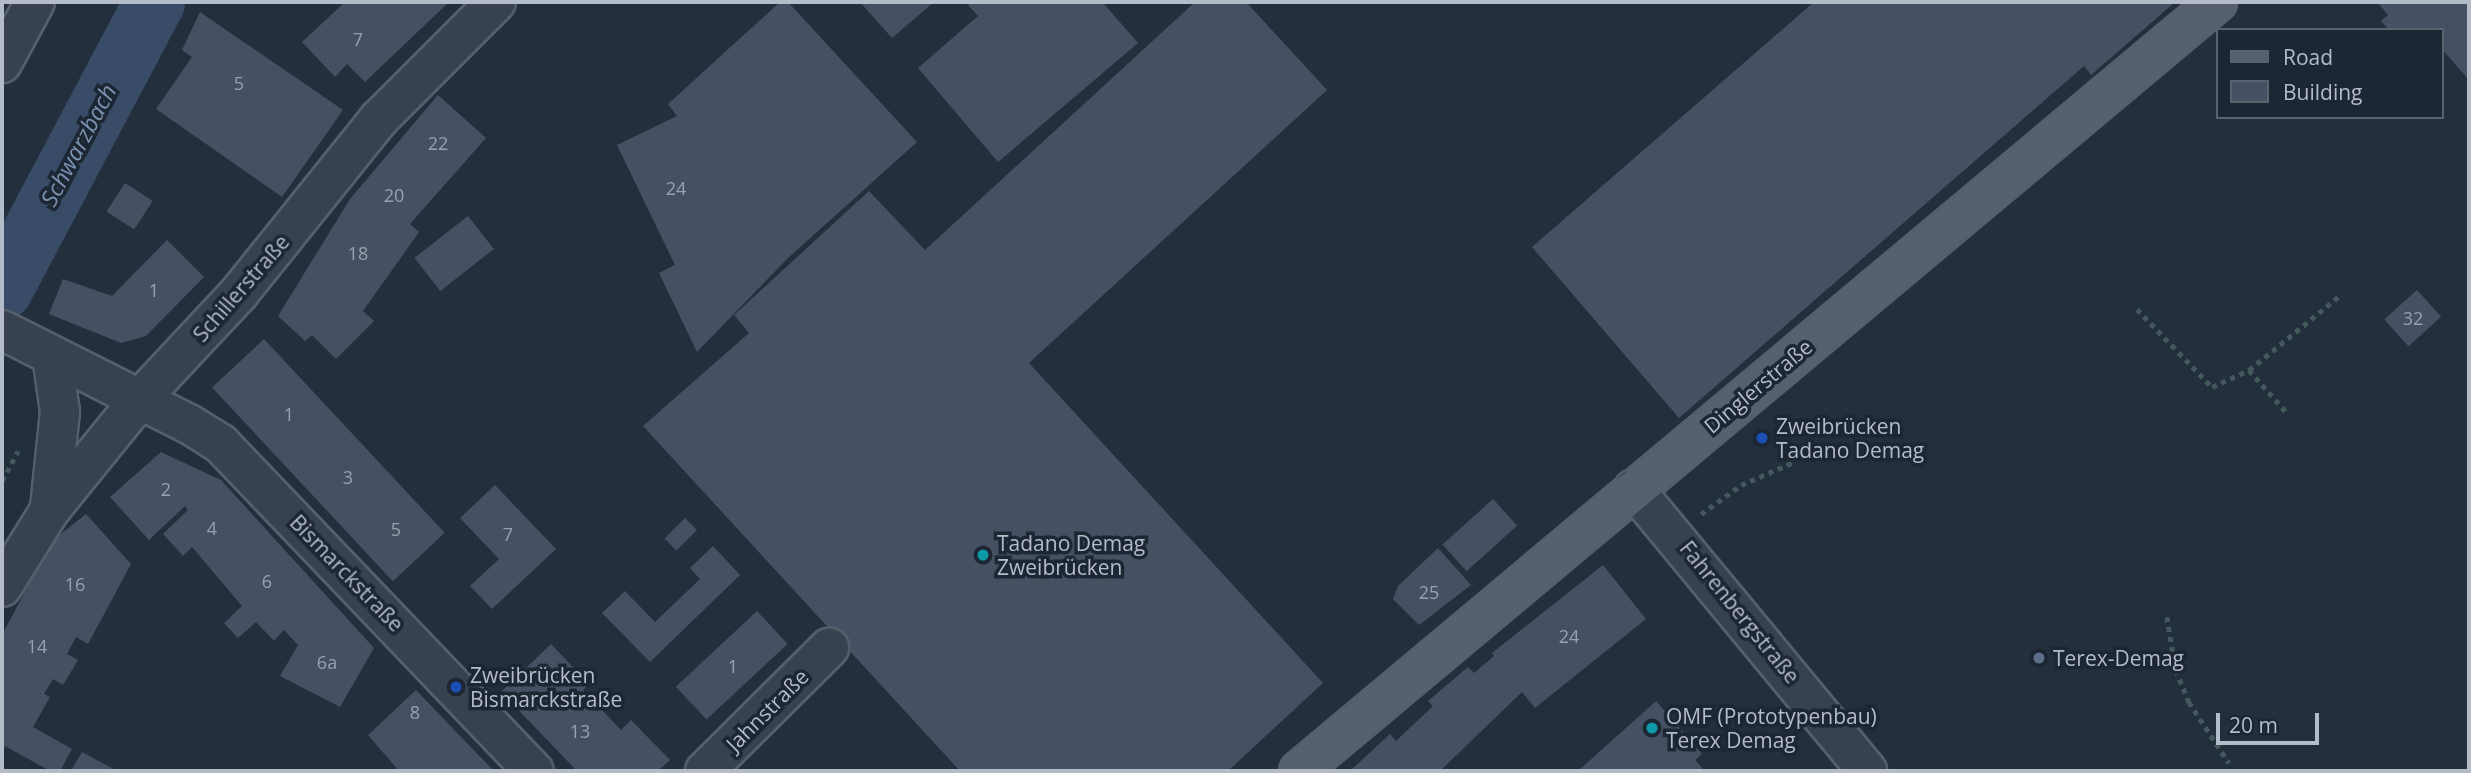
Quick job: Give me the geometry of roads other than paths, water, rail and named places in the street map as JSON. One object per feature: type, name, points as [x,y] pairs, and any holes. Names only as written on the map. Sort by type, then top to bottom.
[{"type":"main road","name":"Dinglerstraße","points":[[1299,771],[2217,2]]},
{"type":"street","points":[[2,63],[35,2]]},
{"type":"street","name":"Schillerstraße","points":[[2,587],[50,510],[139,400],[263,264],[379,119],[496,2]]},
{"type":"street","name":"Bismarckstraße","points":[[2,330],[189,424],[248,468],[534,771]]},
{"type":"street","points":[[48,354],[59,451],[50,510]]},
{"type":"street","name":"Fahrenbergstraße","points":[[1634,489],[1677,535],[1867,771]]},
{"type":"street","name":"Jahnstraße","points":[[705,771],[830,648]]},
{"type":"waterway","name":"Schwarzbach","points":[[2,289],[154,2]]},
{"type":"place","name":"Zweibrücken Tadano Demag","points":[[1762,438]]},
{"type":"place","name":"Tadano Demag Zweibrücken","points":[[983,555]]},
{"type":"place","name":"Terex-Demag","points":[[2039,658]]},
{"type":"place","name":"Zweibrücken Bismarckstraße","points":[[456,687]]},
{"type":"place","name":"OMF (Prototypenbau) Terex Demag","points":[[1652,728]]}]
